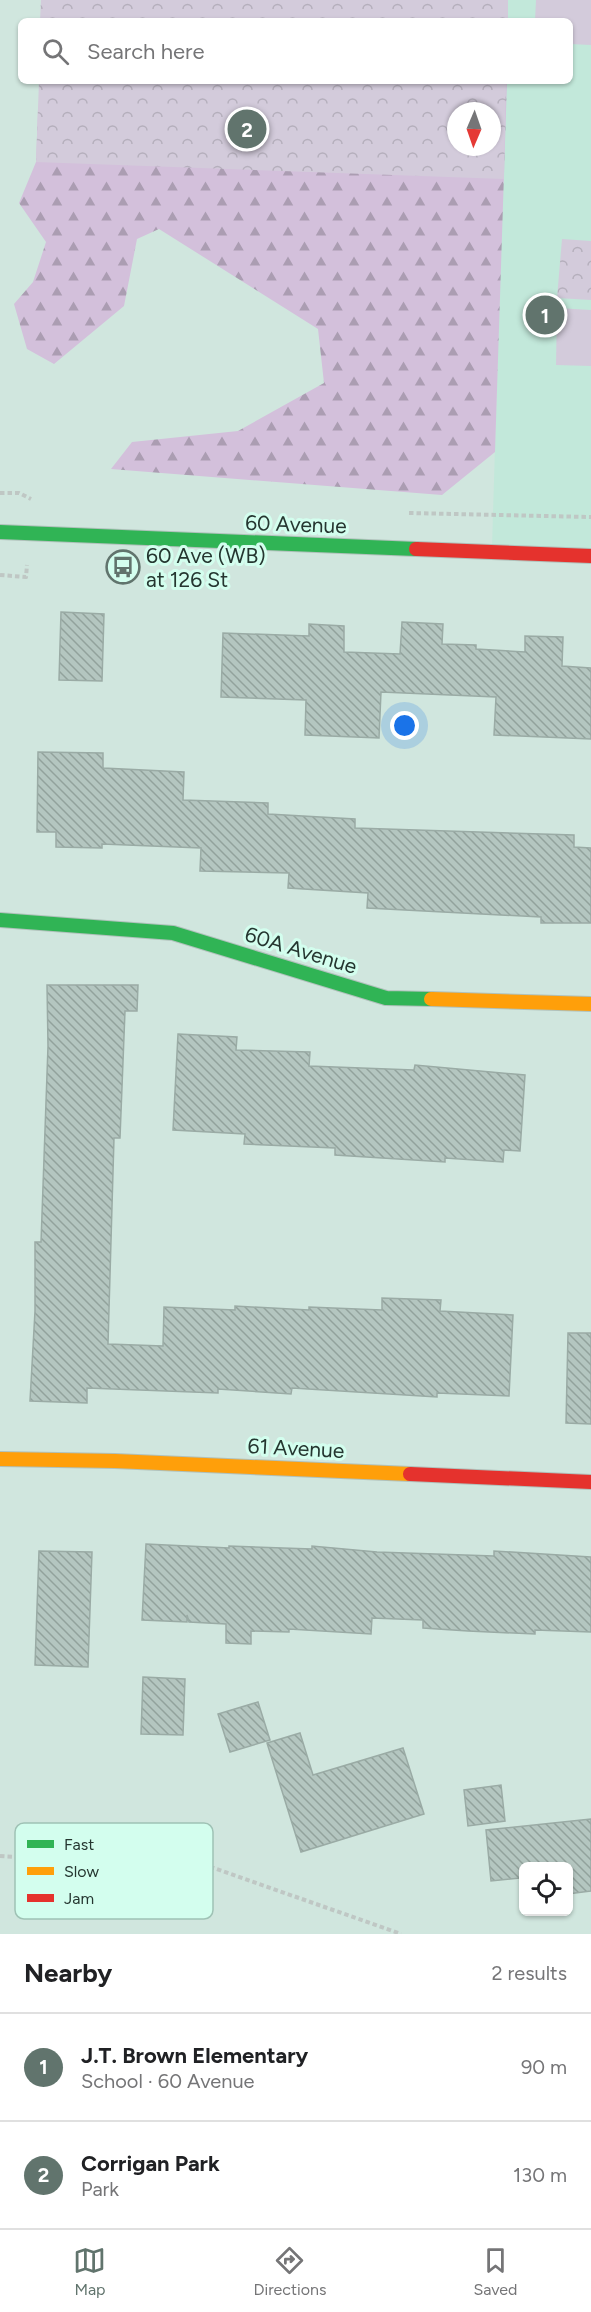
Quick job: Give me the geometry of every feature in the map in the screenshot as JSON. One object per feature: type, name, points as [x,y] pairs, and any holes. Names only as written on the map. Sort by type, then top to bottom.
[{"type":"street","name":"60 Avenue","points":[[0,532],[591,556]]},
{"type":"street","name":"60A Avenue","points":[[0,920],[173,933],[386,998],[591,1004]]},
{"type":"street","name":"61 Avenue","points":[[0,1459],[115,1461],[591,1482]]},
{"type":"path","points":[[0,493],[19,493]]},
{"type":"path","points":[[0,575],[26,576]]},
{"type":"path","points":[[0,1856],[15,1857]]},
{"type":"path","points":[[213,1869],[401,1934]]},
{"type":"shaded area","points":[[508,0],[591,0],[591,550],[492,547],[506,84],[573,84],[573,18],[508,18]]},
{"type":"green space","points":[[41,0],[508,0],[508,18],[40,18]]},
{"type":"green space","points":[[536,0],[591,0],[591,45],[573,44],[573,18],[535,18]]},
{"type":"green space","points":[[39,84],[506,84],[504,179],[36,162]]},
{"type":"green space","points":[[150,84],[507,84],[495,452],[442,495],[111,469],[132,442],[238,431],[324,383],[318,329],[159,229],[137,239],[124,306],[54,364],[27,349],[14,304],[33,282],[46,242],[19,203],[36,162],[38,109]]},
{"type":"green space","points":[[562,239],[591,241],[591,300],[557,298]]},
{"type":"green space","points":[[557,308],[591,310],[591,366],[556,365]]},
{"type":"building","points":[[61,612],[104,614],[102,681],[59,680]]},
{"type":"building","points":[[402,622],[443,624],[442,644],[476,645],[476,649],[525,652],[525,636],[563,637],[562,666],[591,668],[591,739],[494,735],[496,697],[381,692],[379,738],[305,735],[306,700],[221,697],[223,633],[309,636],[309,624],[344,626],[344,652],[400,654]]},
{"type":"building","points":[[38,752],[103,753],[103,768],[184,772],[183,800],[268,803],[268,814],[355,819],[355,828],[574,835],[574,847],[591,848],[591,923],[541,923],[541,917],[367,908],[368,893],[288,888],[289,873],[200,871],[201,848],[102,844],[102,848],[56,847],[56,832],[37,832]]},
{"type":"building","points":[[47,985],[138,985],[137,1011],[125,1011],[120,1138],[114,1138],[108,1344],[163,1346],[164,1307],[235,1310],[235,1306],[309,1310],[309,1307],[382,1310],[382,1298],[441,1300],[440,1311],[513,1315],[509,1396],[437,1393],[437,1397],[292,1388],[291,1394],[218,1389],[218,1393],[87,1388],[87,1403],[30,1401],[35,1311],[35,1242],[41,1242],[48,1046]]},
{"type":"building","points":[[178,1034],[237,1037],[236,1050],[310,1052],[309,1066],[414,1070],[415,1065],[525,1075],[520,1151],[504,1150],[503,1162],[445,1158],[445,1162],[335,1155],[335,1148],[244,1144],[245,1134],[173,1130]]},
{"type":"building","points":[[568,1333],[591,1333],[591,1424],[566,1423]]},
{"type":"building","points":[[146,1544],[312,1549],[312,1546],[377,1552],[494,1556],[494,1551],[591,1557],[591,1632],[535,1630],[535,1634],[468,1631],[423,1628],[423,1620],[372,1618],[371,1634],[289,1629],[289,1632],[251,1631],[251,1644],[226,1643],[226,1624],[189,1622],[187,1615],[187,1622],[142,1620]]},
{"type":"building","points":[[39,1551],[92,1552],[88,1667],[35,1665]]},
{"type":"building","points":[[143,1677],[185,1679],[183,1735],[141,1734]]},
{"type":"building","points":[[258,1702],[270,1740],[230,1752],[218,1714]]},
{"type":"building","points":[[300,1733],[313,1775],[403,1748],[424,1814],[301,1852],[267,1743]]},
{"type":"building","points":[[501,1785],[505,1821],[468,1826],[464,1790]]},
{"type":"building","points":[[591,1819],[591,1891],[573,1893],[573,1862],[519,1862],[519,1878],[491,1881],[486,1830]]},
{"type":"traffic: fast","points":[[0,532],[416,549]]},
{"type":"traffic: fast","points":[[0,920],[173,933],[386,998],[431,999]]},
{"type":"traffic: slow","points":[[431,999],[591,1004]]},
{"type":"traffic: slow","points":[[0,1459],[115,1461],[410,1474]]},
{"type":"traffic: jam","points":[[416,549],[591,556]]},
{"type":"traffic: jam","points":[[410,1474],[591,1482]]},
{"type":"place","name":"Corrigan Park","points":[[247,129]]},
{"type":"place","name":"J.T. Brown Elementary","points":[[545,315]]},
{"type":"place","name":"60 Ave (WB) at 126 St","points":[[123,567]]}]
